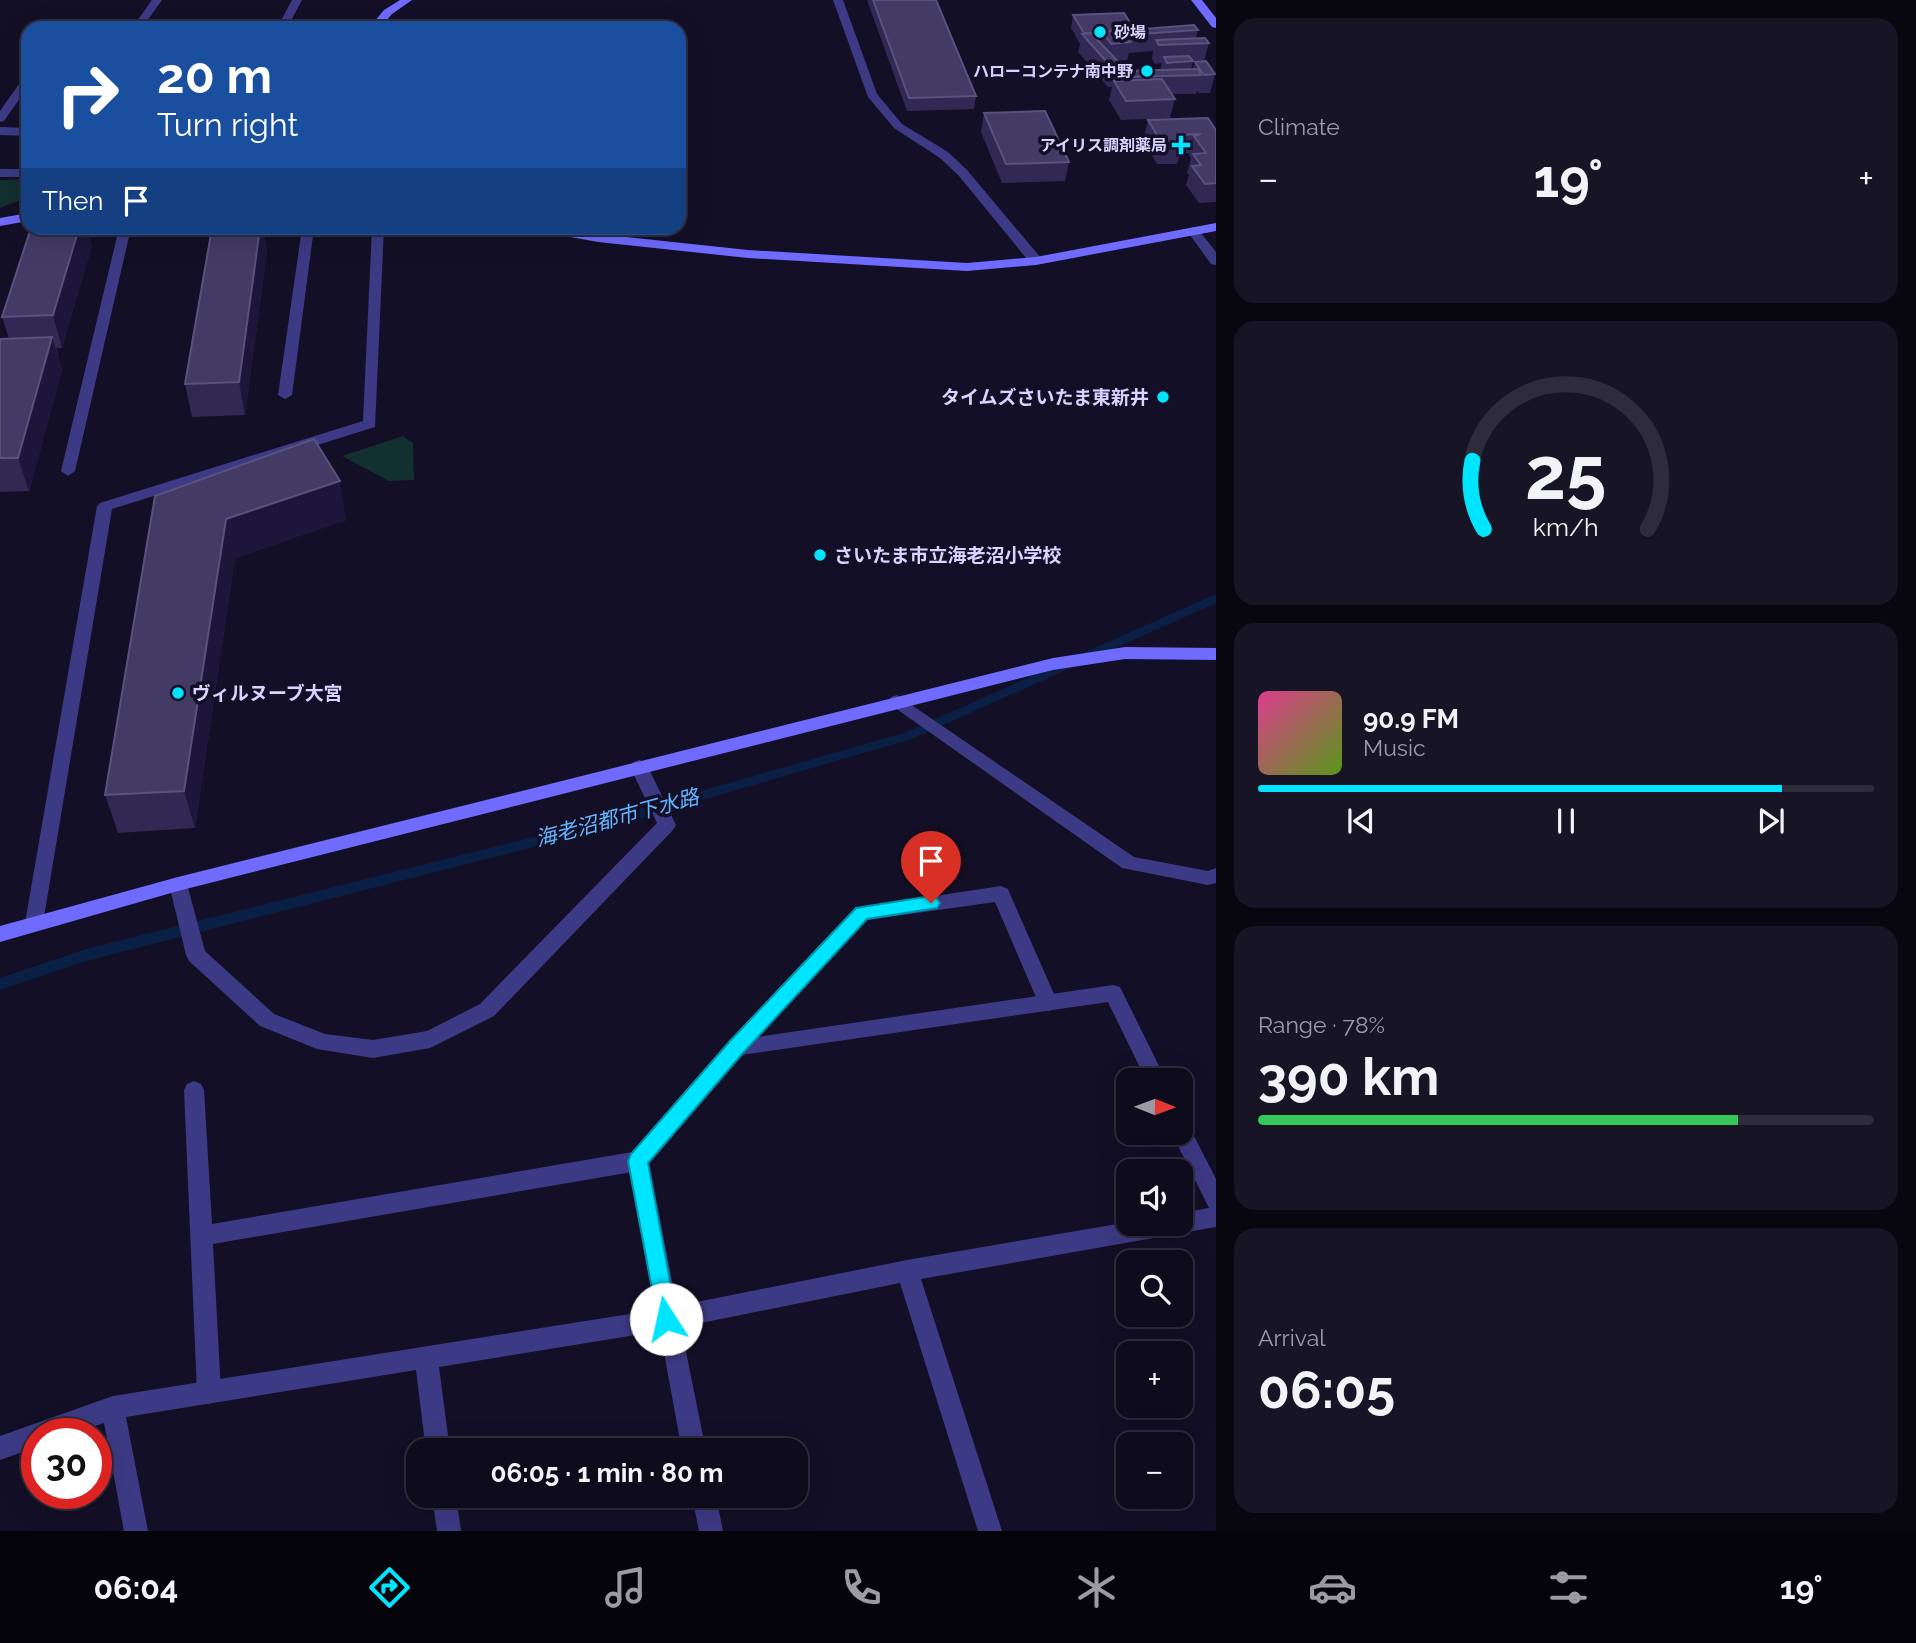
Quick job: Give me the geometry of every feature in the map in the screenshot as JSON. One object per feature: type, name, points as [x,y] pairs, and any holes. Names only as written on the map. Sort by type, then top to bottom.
[{"type":"street","points":[[142,21],[157,0]]},
{"type":"street","points":[[286,21],[297,0]]},
{"type":"street","points":[[380,21],[388,12],[407,0]]},
{"type":"street","points":[[838,0],[872,95],[898,126],[944,155],[963,173],[1036,261]]},
{"type":"street","points":[[1196,0],[1216,25]]},
{"type":"street","points":[[0,119],[21,89]]},
{"type":"street","points":[[0,131],[21,132]]},
{"type":"street","points":[[0,173],[21,173]]},
{"type":"street","points":[[0,222],[21,218]]},
{"type":"street","points":[[591,235],[667,246],[878,264],[967,267],[1036,261],[1216,228]]},
{"type":"street","points":[[1193,231],[1216,261]]},
{"type":"street","points":[[68,471],[123,235]]},
{"type":"street","points":[[285,395],[307,235]]},
{"type":"street","points":[[34,923],[105,506],[370,424],[378,235]]},
{"type":"street","points":[[0,934],[178,884],[897,701],[1054,664],[1125,653],[1216,654]]},
{"type":"street","points":[[897,701],[1129,863],[1208,878],[1216,875]]},
{"type":"street","points":[[178,884],[196,955],[267,1020],[324,1043],[373,1049],[430,1040],[487,1010],[667,825],[639,767]]},
{"type":"street","points":[[202,1236],[638,1161],[737,1047],[862,913],[1001,894],[1048,1003]]},
{"type":"street","points":[[737,1047],[1113,993],[1150,1068]]},
{"type":"street","points":[[194,1090],[209,1392]]},
{"type":"street","points":[[1188,1145],[1216,1201]]},
{"type":"street","points":[[638,1161],[666,1319],[691,1438]]},
{"type":"street","points":[[1193,1221],[1216,1217]]},
{"type":"street","points":[[85,1418],[113,1408],[666,1319],[907,1271],[1116,1234]]},
{"type":"street","points":[[907,1271],[990,1531]]},
{"type":"street","points":[[425,1357],[436,1438]]},
{"type":"street","points":[[113,1408],[136,1531]]},
{"type":"street","points":[[0,1448],[21,1441]]},
{"type":"street","points":[[446,1508],[449,1531]]},
{"type":"street","points":[[706,1508],[711,1531]]},
{"type":"green space","points":[[21,179],[21,200],[0,208],[0,180]]},
{"type":"green space","points":[[403,436],[413,443],[414,480],[389,481],[342,456]]},
{"type":"building","points":[[873,0],[936,0],[976,96],[909,98]]},
{"type":"building","points":[[1124,13],[1134,29],[1103,32],[1102,35],[1084,33],[1073,15]]},
{"type":"building","points":[[1194,25],[1198,30],[1126,35],[1131,42],[1111,44],[1103,32]]},
{"type":"building","points":[[1091,33],[1123,67],[1112,68],[1082,34]]},
{"type":"building","points":[[1205,38],[1209,43],[1159,45],[1156,40]]},
{"type":"building","points":[[1189,56],[1193,61],[1167,63],[1164,57]]},
{"type":"building","points":[[1206,61],[1215,74],[1204,75],[1195,62]]},
{"type":"building","points":[[1198,69],[1201,75],[1126,77],[1122,71]]},
{"type":"building","points":[[1162,79],[1175,99],[1126,101],[1114,81]]},
{"type":"building","points":[[1045,111],[1069,162],[1006,164],[984,113]]},
{"type":"building","points":[[1208,118],[1216,130],[1216,183],[1205,184],[1192,166],[1201,165],[1193,154],[1206,153],[1194,136],[1201,134],[1177,135],[1182,145],[1163,145],[1148,120]]},
{"type":"building","points":[[29,235],[77,235],[53,315],[2,317]]},
{"type":"building","points":[[211,235],[259,235],[239,382],[185,384]]},
{"type":"building","points":[[52,337],[18,458],[0,458],[0,339]]},
{"type":"building","points":[[314,439],[340,481],[226,519],[184,791],[105,795],[155,496]]},
{"type":"waterway","name":"海老沼都市下水路","points":[[0,984],[86,955],[585,829],[908,736],[1216,598]]},
{"type":"place","name":"砂場","points":[[1100,32]]},
{"type":"place","name":"ハローコンテナ南中野","points":[[1147,71]]},
{"type":"place","name":"アイリス調剤薬局","points":[[1181,145]]},
{"type":"place","name":"タイムズさいたま東新井","points":[[1163,397]]},
{"type":"place","name":"さいたま市立海老沼小学校","points":[[820,555]]},
{"type":"place","name":"ヴィルヌーブ大宮","points":[[178,693]]},
{"type":"route","points":[[666,1319],[638,1161],[737,1047],[862,913],[931,903]]}]
